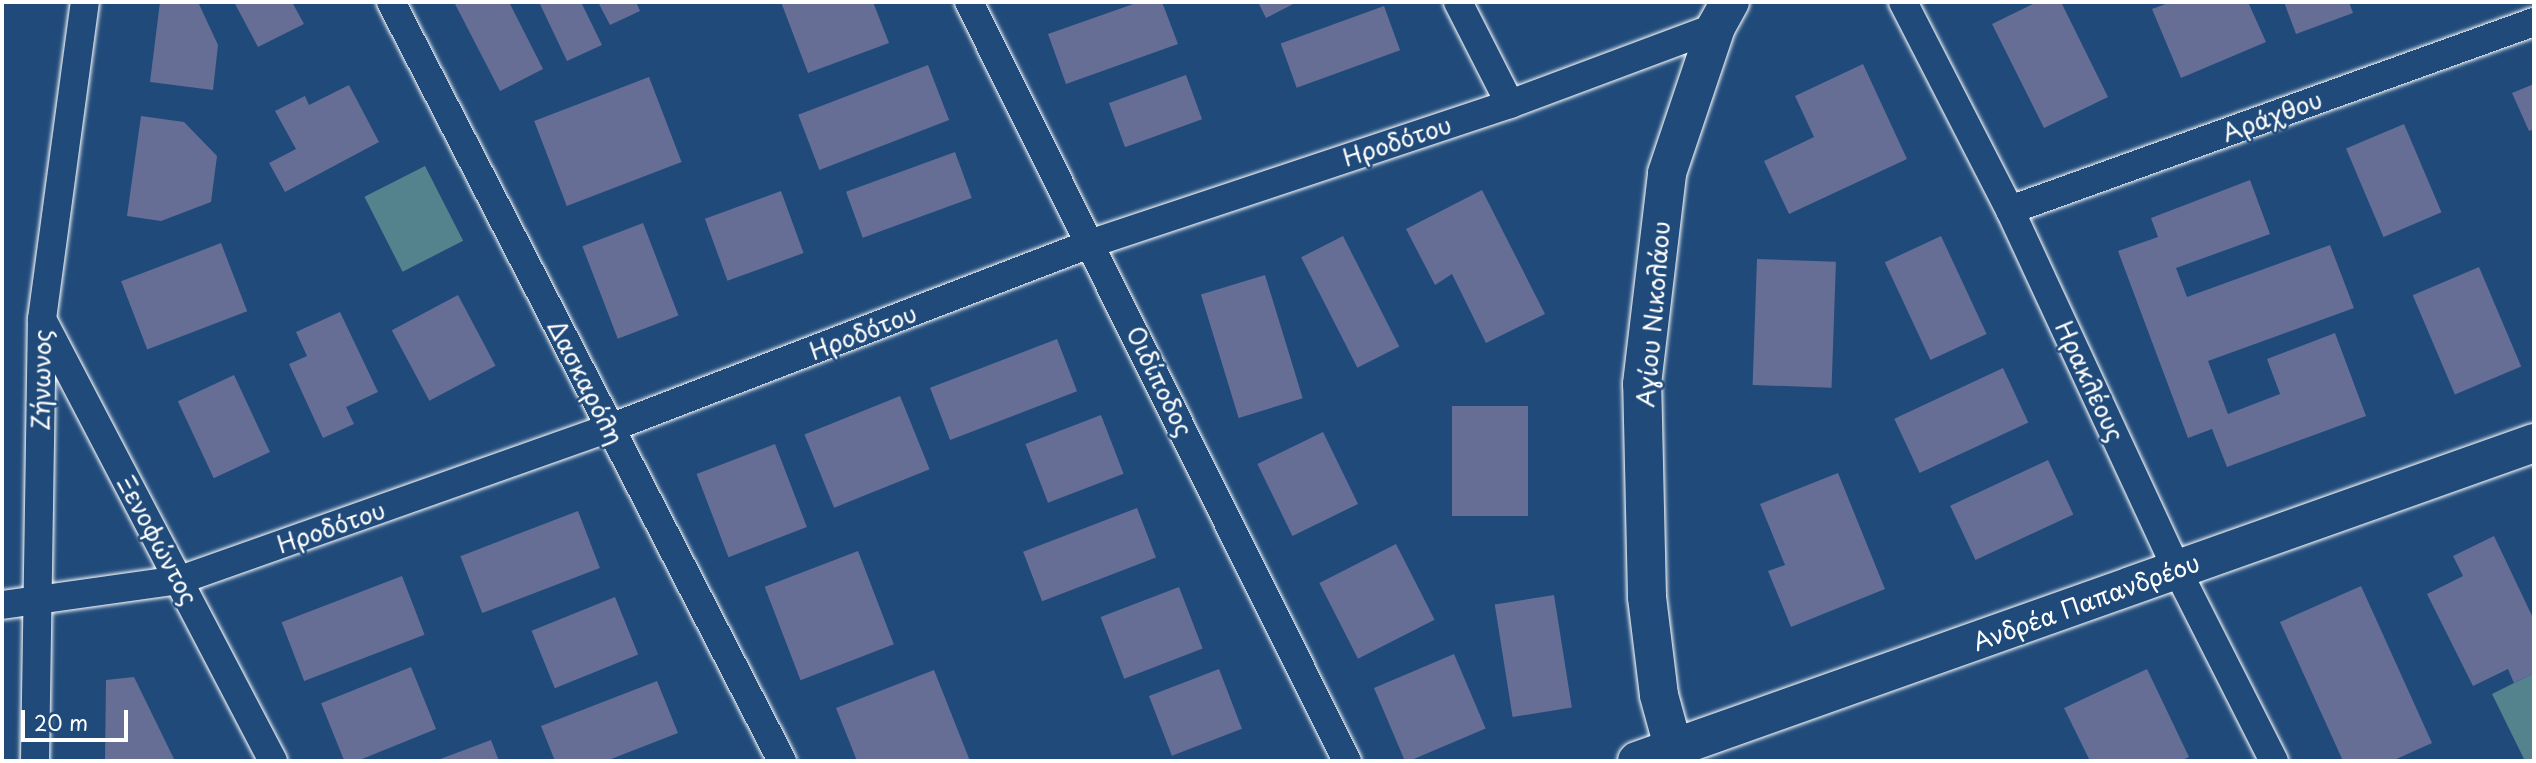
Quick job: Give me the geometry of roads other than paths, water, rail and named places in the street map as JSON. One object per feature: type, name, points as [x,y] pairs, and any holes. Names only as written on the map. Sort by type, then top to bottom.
[{"type":"street","name":"Ζήνωνος","points":[[35,761],[42,319],[85,2]]},
{"type":"street","name":"Δασκαρόλη","points":[[391,2],[782,761]]},
{"type":"street","name":"Οιδίποδος","points":[[969,2],[1092,243],[1347,761]]},
{"type":"street","points":[[1458,2],[1510,104]]},
{"type":"street","name":"Ηρακλέους","points":[[1903,2],[2010,210],[2177,570],[2274,761]]},
{"type":"street","name":"Ηροδότου","points":[[2,605],[180,580],[610,428],[1092,243],[1510,104],[1723,15]]},
{"type":"street","name":"Αγίου Νικολάου","points":[[1675,755],[1659,695],[1647,597],[1642,384],[1667,173],[1723,15]]},
{"type":"street","name":"Αράχθου","points":[[2010,210],[2534,22]]},
{"type":"street","name":"Ξενοφώντος","points":[[42,319],[273,761]]},
{"type":"street","name":"Ανδρέα Παπανδρέου","points":[[1637,761],[1675,755],[2177,570],[2534,443]]}]
